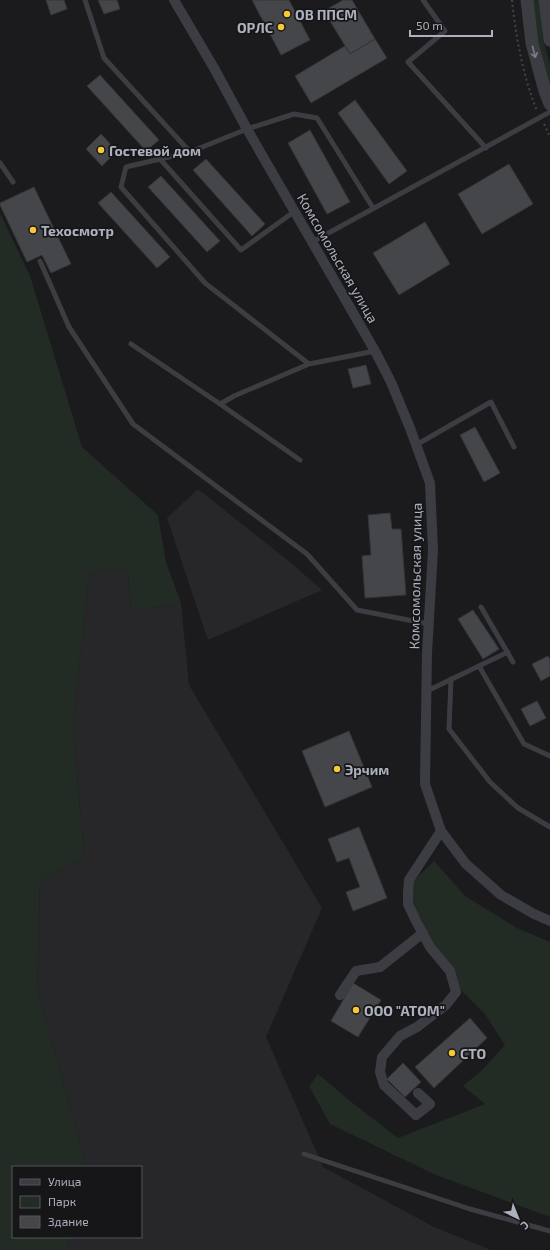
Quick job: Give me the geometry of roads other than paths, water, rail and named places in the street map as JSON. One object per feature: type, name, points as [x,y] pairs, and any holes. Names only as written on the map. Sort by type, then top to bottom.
[{"type":"street","name":"Комсомольская улица","points":[[174,0],[375,351],[391,382],[430,483],[433,550],[429,624],[425,784],[442,831],[466,864],[501,895],[534,914],[550,921]]},
{"type":"street","points":[[527,0],[532,43],[550,104]]},
{"type":"street","points":[[545,0],[550,40]]},
{"type":"street","points":[[418,1093],[430,1104],[416,1115],[384,1085],[380,1072],[382,1057],[400,1036],[417,1027],[446,1005],[456,992],[450,972],[430,947],[408,904],[409,880],[442,831]]},
{"type":"street","points":[[340,995],[356,971],[380,967],[423,933]]},
{"type":"lane","points":[[85,0],[104,58],[190,152]]},
{"type":"lane","points":[[424,0],[445,31],[408,62],[486,148]]},
{"type":"lane","points":[[312,242],[550,112]]},
{"type":"lane","points":[[309,364],[205,283],[121,186],[126,167],[190,152],[247,129],[294,114],[317,118],[373,208]]},
{"type":"lane","points":[[160,159],[241,250],[295,211]]},
{"type":"lane","points":[[0,163],[13,182]]},
{"type":"lane","points":[[40,261],[69,327],[133,424],[307,554],[357,610],[429,624]]},
{"type":"lane","points":[[131,344],[300,460]]},
{"type":"lane","points":[[220,404],[234,396],[309,364],[375,351]]},
{"type":"lane","points":[[416,445],[491,402],[514,447]]},
{"type":"lane","points":[[481,607],[514,662]]},
{"type":"lane","points":[[427,690],[508,652]]},
{"type":"lane","points":[[479,666],[524,744],[550,756]]},
{"type":"lane","points":[[451,679],[449,729],[490,782],[518,808],[550,827]]},
{"type":"lane","points":[[304,1154],[470,1209],[550,1231]]},
{"type":"place","name":"ОВ ППСМ","points":[[287,14]]},
{"type":"place","name":"ОРЛС","points":[[281,27]]},
{"type":"place","name":"Гостевой дом","points":[[101,150]]},
{"type":"place","name":"Техосмотр","points":[[33,230]]},
{"type":"place","name":"Эрчим","points":[[337,769]]},
{"type":"place","name":"ООО \"АТОМ\"","points":[[356,1010]]},
{"type":"place","name":"СТО","points":[[452,1053]]}]
